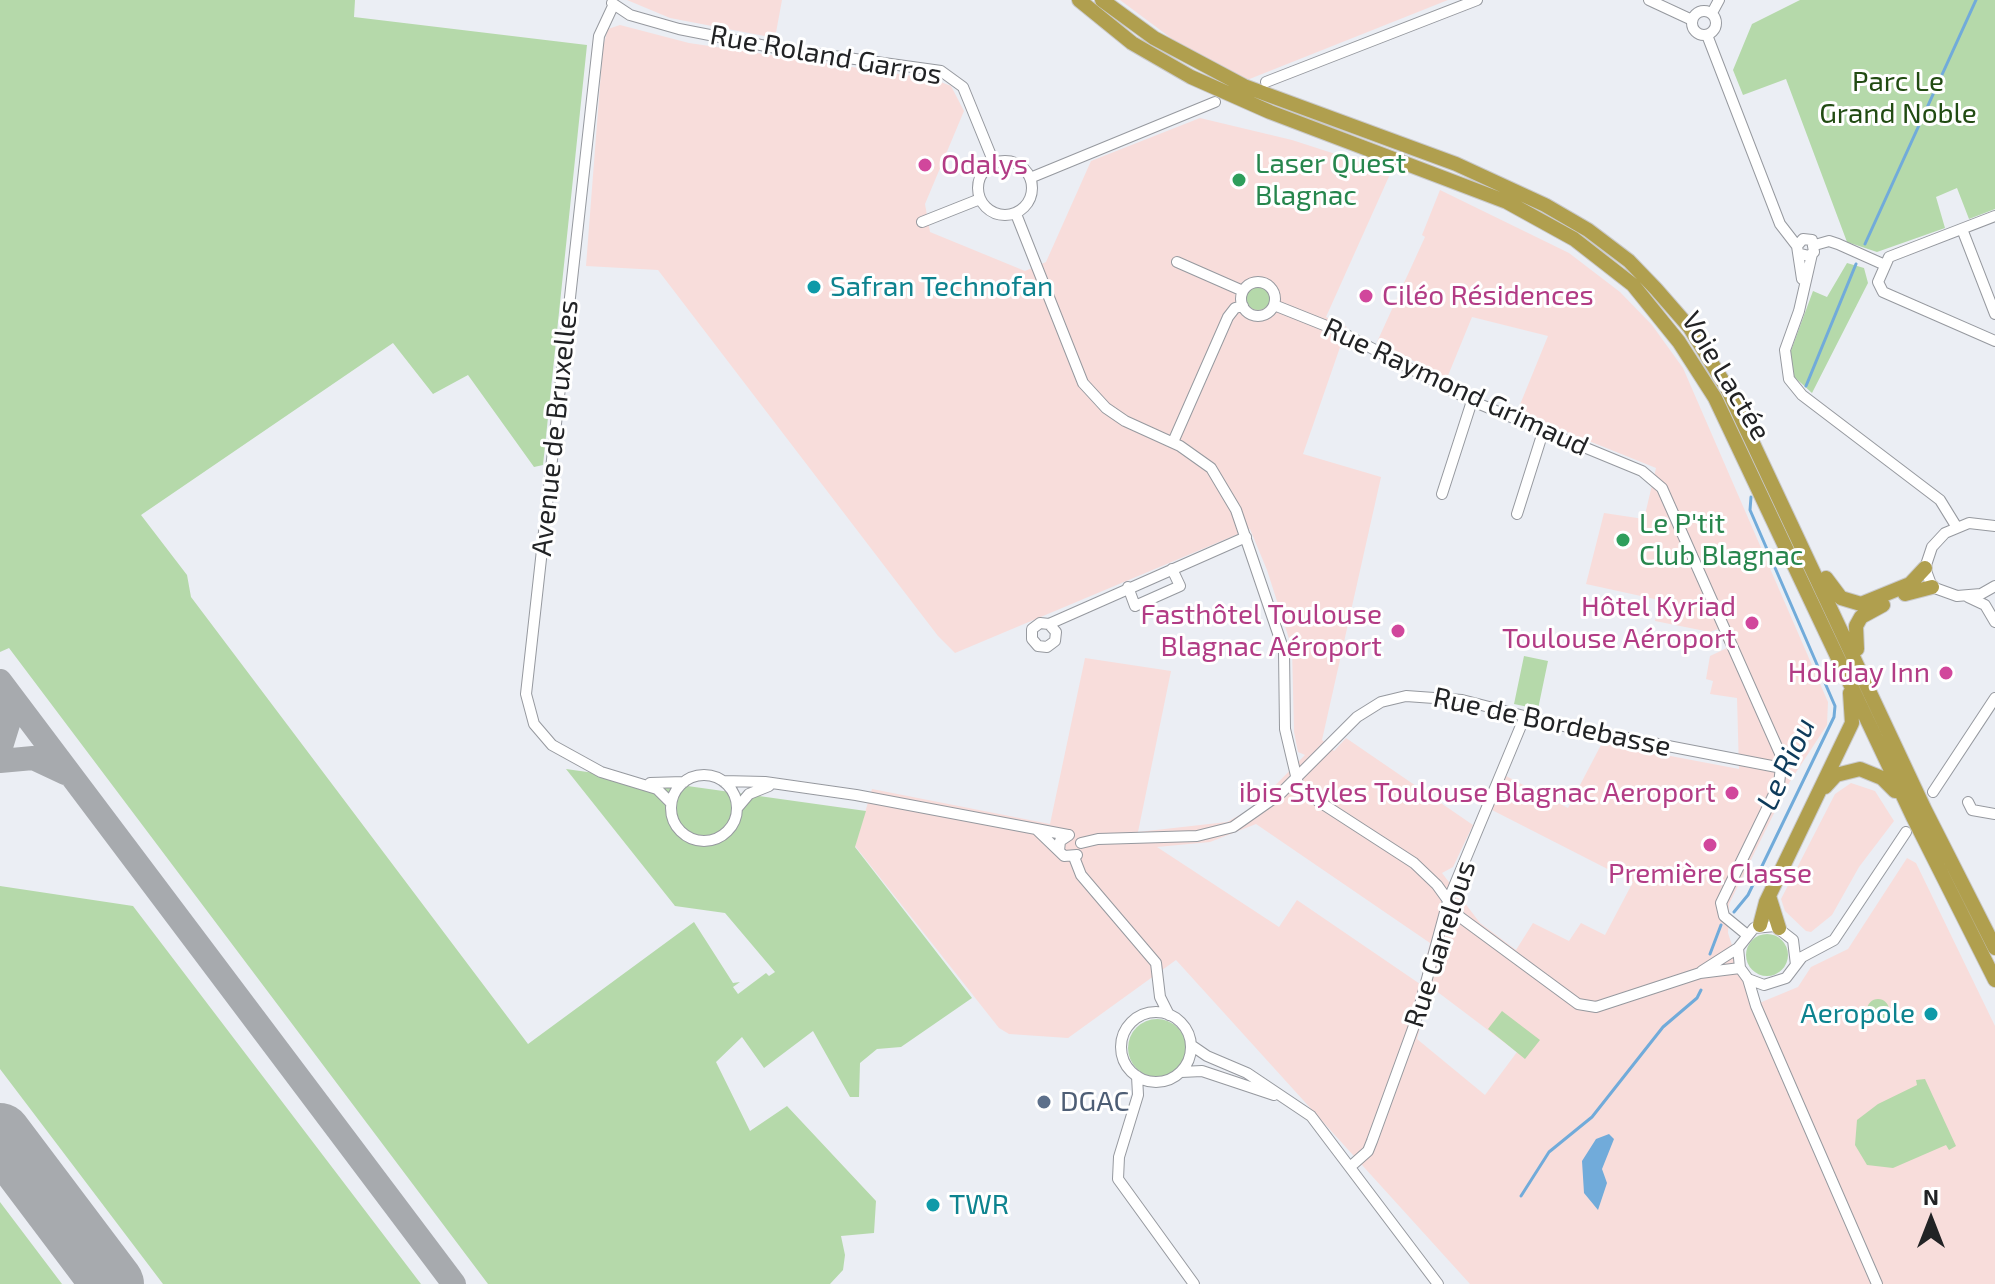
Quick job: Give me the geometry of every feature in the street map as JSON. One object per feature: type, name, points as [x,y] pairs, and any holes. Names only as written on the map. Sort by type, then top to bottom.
[{"type":"highway","name":"Voie Lactée","points":[[1079,0],[1132,43],[1191,77],[1270,112],[1507,202],[1574,239],[1633,285],[1679,342],[1715,398],[1913,817],[1995,980]]},
{"type":"highway","name":"Voie Lactée","points":[[1102,0],[1114,5],[1199,65],[1232,81],[1510,187],[1588,230],[1629,261],[1690,328],[1727,388],[1878,710],[1995,948]]},
{"type":"highway","points":[[1776,487],[1833,591],[1841,598],[1852,603],[1868,603],[1910,584],[1925,568]]},
{"type":"highway","points":[[1878,710],[1853,634],[1856,626],[1870,611],[1913,590],[1932,587]]},
{"type":"highway","points":[[1760,925],[1770,895],[1852,723],[1850,685]]},
{"type":"highway","points":[[1814,804],[1836,775],[1860,769],[1882,778],[1913,817]]},
{"type":"highway","points":[[1770,895],[1771,909],[1779,928]]},
{"type":"street","points":[[1266,82],[1477,0]]},
{"type":"street","points":[[1649,0],[1692,20],[1695,31],[1707,35],[1780,224],[1805,248],[1802,297],[1785,350],[1786,372],[1793,386],[1940,500],[1956,526]]},
{"type":"street","points":[[1712,13],[1719,0]]},
{"type":"street","name":"Rue Roland Garros","points":[[612,3],[630,15],[679,29],[776,48],[941,71],[957,79],[963,87],[994,163]]},
{"type":"street","name":"Avenue de Bruxelles","points":[[612,3],[599,36],[526,694],[534,724],[552,745],[601,772],[644,784]]},
{"type":"street","points":[[1692,20],[1698,12],[1712,13]]},
{"type":"street","points":[[1707,35],[1717,25],[1712,13]]},
{"type":"street","points":[[1030,178],[1215,102]]},
{"type":"street","points":[[994,163],[1016,163],[1030,178],[1030,199],[1016,214],[994,214],[980,199],[980,178],[994,163]]},
{"type":"street","points":[[922,222],[980,199]]},
{"type":"street","points":[[1016,214],[1083,383],[1106,408],[1125,421],[1173,442],[1219,478],[1246,537],[1284,651],[1285,729],[1298,784],[1312,797],[1420,868],[1460,917],[1578,1004],[1596,1007],[1700,973],[1740,968]]},
{"type":"street","points":[[1995,216],[1889,257],[1878,282],[1883,292],[1995,341]]},
{"type":"street","points":[[1962,229],[1995,314]]},
{"type":"street","points":[[1805,248],[1829,241],[1885,265]]},
{"type":"street","points":[[1177,262],[1243,291]]},
{"type":"street","points":[[1173,442],[1228,317],[1235,308],[1243,306],[1259,316],[1274,305],[1273,290],[1267,284],[1249,284],[1243,291],[1243,306]]},
{"type":"street","name":"Rue Raymond Grimaud","points":[[1274,305],[1339,331],[1472,401],[1642,471],[1662,488],[1780,751],[1782,768]]},
{"type":"street","points":[[1442,494],[1472,401]]},
{"type":"street","points":[[1517,514],[1543,432]]},
{"type":"street","points":[[1995,526],[1984,523],[1956,526],[1932,547],[1925,568],[1932,587],[1966,596],[1985,605],[1995,622]]},
{"type":"street","points":[[1049,624],[1246,537]]},
{"type":"street","points":[[1128,587],[1135,606],[1180,586],[1172,569]]},
{"type":"street","points":[[1966,596],[1981,594],[1995,586]]},
{"type":"street","name":"Rue de Bordebasse","points":[[1081,843],[1098,839],[1197,836],[1221,831],[1255,814],[1357,717],[1393,698],[1439,697],[1782,768]]},
{"type":"street","points":[[1933,792],[1995,698]]},
{"type":"street","name":"Rue Ganelous","points":[[1350,1167],[1368,1151],[1374,1136],[1415,1023],[1448,901],[1525,716]]},
{"type":"street","points":[[1746,934],[1724,916],[1722,898],[1779,784],[1782,768]]},
{"type":"street","points":[[644,784],[684,782],[702,775],[723,781],[899,802],[1068,835],[1081,843],[1080,852],[1067,858],[1036,829]]},
{"type":"street","points":[[723,781],[736,799],[737,809]]},
{"type":"street","points":[[684,782],[671,803],[673,822],[679,831],[702,842],[721,837],[729,830],[737,809],[749,794],[776,785]]},
{"type":"street","points":[[644,784],[657,789],[671,803]]},
{"type":"street","points":[[1968,802],[1972,810],[1995,814]]},
{"type":"street","points":[[1748,979],[1758,984],[1772,984],[1786,978],[1802,957],[1834,940],[1906,832]]},
{"type":"street","points":[[1059,851],[1060,841],[1068,835]]},
{"type":"street","points":[[1074,857],[1081,875],[1156,963],[1160,997],[1169,1015],[1186,1028],[1191,1045],[1190,1059],[1181,1072]]},
{"type":"street","points":[[1700,973],[1738,948],[1746,934],[1760,925],[1779,928],[1793,940],[1814,943],[1840,929]]},
{"type":"street","points":[[1793,940],[1796,965]]},
{"type":"street","points":[[1738,948],[1740,968],[1748,979],[1759,1013],[1877,1284]]},
{"type":"street","points":[[1759,1013],[1761,1000],[1772,984]]},
{"type":"street","points":[[1160,997],[1148,1013],[1129,1024],[1121,1045],[1125,1065],[1137,1076],[1159,1083],[1181,1072],[1202,1071],[1284,1097]]},
{"type":"street","points":[[1148,1013],[1169,1015]]},
{"type":"street","points":[[1191,1045],[1207,1056],[1247,1073],[1311,1116],[1438,1284]]},
{"type":"street","points":[[1137,1076],[1138,1095],[1119,1157],[1118,1179],[1194,1284]]},
{"type":"shaded area","points":[[627,0],[782,0],[775,38],[670,18]]},
{"type":"shaded area","points":[[1120,0],[1448,0],[1247,80],[1179,44]]},
{"type":"shaded area","points":[[620,25],[689,43],[933,79],[951,86],[964,111],[925,204],[930,232],[1025,271],[1046,262],[1091,161],[1200,118],[1292,140],[1391,172],[1326,317],[1347,327],[1303,454],[1381,477],[1322,740],[1334,751],[1346,738],[1473,825],[1453,867],[1442,873],[1480,923],[1516,950],[1533,923],[1569,941],[1581,923],[1605,935],[1633,882],[1492,810],[1506,776],[1568,808],[1602,743],[1739,769],[1737,698],[1710,694],[1713,681],[1706,679],[1710,656],[1727,648],[1718,629],[1710,632],[1655,621],[1659,600],[1586,584],[1604,513],[1644,519],[1656,468],[1517,412],[1548,336],[1472,317],[1447,378],[1377,342],[1425,237],[1422,235],[1440,190],[1569,253],[1620,292],[1652,325],[1683,368],[1828,702],[1827,725],[1789,783],[1729,904],[1728,933],[1752,1006],[1798,987],[1811,967],[1848,949],[1907,858],[1916,863],[1995,1026],[1995,1284],[1470,1284],[1176,960],[1068,1038],[1009,1034],[999,1028],[855,846],[872,789],[1050,824],[1085,658],[1171,671],[1138,832],[1227,822],[1254,807],[1305,755],[1298,752],[1294,732],[1292,648],[1267,570],[1250,529],[955,653],[938,636],[658,270],[586,266],[603,46],[608,29]],"holes":[[[1256,824],[1430,943],[1420,984],[1297,900],[1279,927],[1157,847],[1210,842]],[[1431,987],[1517,1052],[1485,1095],[1417,1039]]]},
{"type":"shaded area","points":[[1851,783],[1875,791],[1894,821],[1859,867],[1832,915],[1811,932],[1806,931],[1785,911],[1781,899],[1835,794]]},
{"type":"green space","points":[[0,0],[355,0],[354,17],[587,45],[543,465],[534,467],[468,375],[433,394],[393,343],[141,515],[187,575],[191,597],[528,1044],[694,922],[733,983],[740,982],[733,987],[738,994],[766,973],[769,976],[775,972],[725,913],[675,906],[566,769],[866,811],[855,847],[972,998],[901,1047],[877,1049],[860,1063],[859,1097],[850,1097],[813,1031],[764,1068],[742,1037],[716,1062],[750,1131],[787,1106],[876,1201],[874,1233],[841,1236],[845,1255],[843,1270],[830,1284],[488,1284],[9,648],[0,652]]},
{"type":"green space","name":"Parc Le Grand Noble","points":[[1800,0],[1995,0],[1995,209],[1969,219],[1957,188],[1936,197],[1945,228],[1877,252],[1847,242],[1786,79],[1743,95],[1733,70],[1752,24]]},
{"type":"green space","points":[[1847,263],[1864,268],[1868,283],[1812,393],[1791,374],[1789,356],[1813,291],[1827,297]]},
{"type":"green space","points":[[1258,286],[1266,290],[1270,298],[1266,306],[1258,310],[1250,306],[1246,298],[1250,290]]},
{"type":"green space","points":[[1524,656],[1548,661],[1538,709],[1514,704]]},
{"type":"green space","points":[[0,886],[133,906],[421,1284],[163,1284],[0,1069]]},
{"type":"green space","points":[[1767,934],[1782,940],[1788,955],[1782,970],[1767,976],[1752,970],[1746,955],[1752,940]]},
{"type":"green space","points":[[1874,999],[1882,999],[1889,1010],[1882,1021],[1874,1021],[1867,1014],[1867,1006]]},
{"type":"green space","points":[[1502,1011],[1540,1040],[1525,1059],[1488,1029]]},
{"type":"green space","points":[[1157,1019],[1168,1021],[1177,1028],[1184,1037],[1184,1059],[1177,1068],[1168,1075],[1157,1077],[1146,1075],[1137,1068],[1130,1059],[1128,1048],[1130,1037],[1137,1028],[1146,1021]]},
{"type":"green space","points":[[1925,1079],[1956,1146],[1949,1150],[1946,1145],[1893,1168],[1867,1165],[1855,1145],[1857,1120],[1878,1104],[1917,1085],[1916,1080]]},
{"type":"green space","points":[[0,1202],[62,1284],[0,1284]]},
{"type":"water","points":[[1609,1134],[1614,1139],[1602,1169],[1607,1183],[1598,1210],[1584,1193],[1582,1161],[1596,1139]]},
{"type":"waterway","name":"Le Riou","points":[[1865,244],[1976,0]]},
{"type":"waterway","name":"Le Riou","points":[[1806,386],[1856,264]]},
{"type":"waterway","name":"Le Riou","points":[[1734,912],[1748,895],[1834,717],[1835,706],[1750,510],[1751,497]]},
{"type":"waterway","name":"Le Riou","points":[[1710,954],[1721,925]]},
{"type":"waterway","name":"Le Riou","points":[[1521,1196],[1549,1152],[1592,1117],[1663,1027],[1697,998],[1701,990]]},
{"type":"taxiway","points":[[0,681],[454,1284]]},
{"type":"taxiway","points":[[0,750],[9,721],[4,691]]},
{"type":"taxiway","points":[[0,761],[33,758],[65,773]]},
{"type":"runway","points":[[0,1134],[113,1284]]},
{"type":"place","name":"Odalys","points":[[925,165]]},
{"type":"place","name":"Laser Quest Blagnac","points":[[1239,180]]},
{"type":"place","name":"Safran Technofan","points":[[814,287]]},
{"type":"place","name":"Ciléo Résidences","points":[[1366,296]]},
{"type":"place","name":"Le P'tit Club Blagnac","points":[[1623,540]]},
{"type":"place","name":"Hôtel Kyriad Toulouse Aéroport","points":[[1752,623]]},
{"type":"place","name":"Fasthôtel Toulouse Blagnac Aéroport","points":[[1398,631]]},
{"type":"place","name":"Holiday Inn","points":[[1946,673]]},
{"type":"place","name":"ibis Styles Toulouse Blagnac Aeroport","points":[[1732,793]]},
{"type":"place","name":"Première Classe","points":[[1710,845]]},
{"type":"place","name":"Aeropole","points":[[1931,1014]]},
{"type":"place","name":"DGAC","points":[[1044,1102]]},
{"type":"place","name":"TWR","points":[[933,1205]]}]
